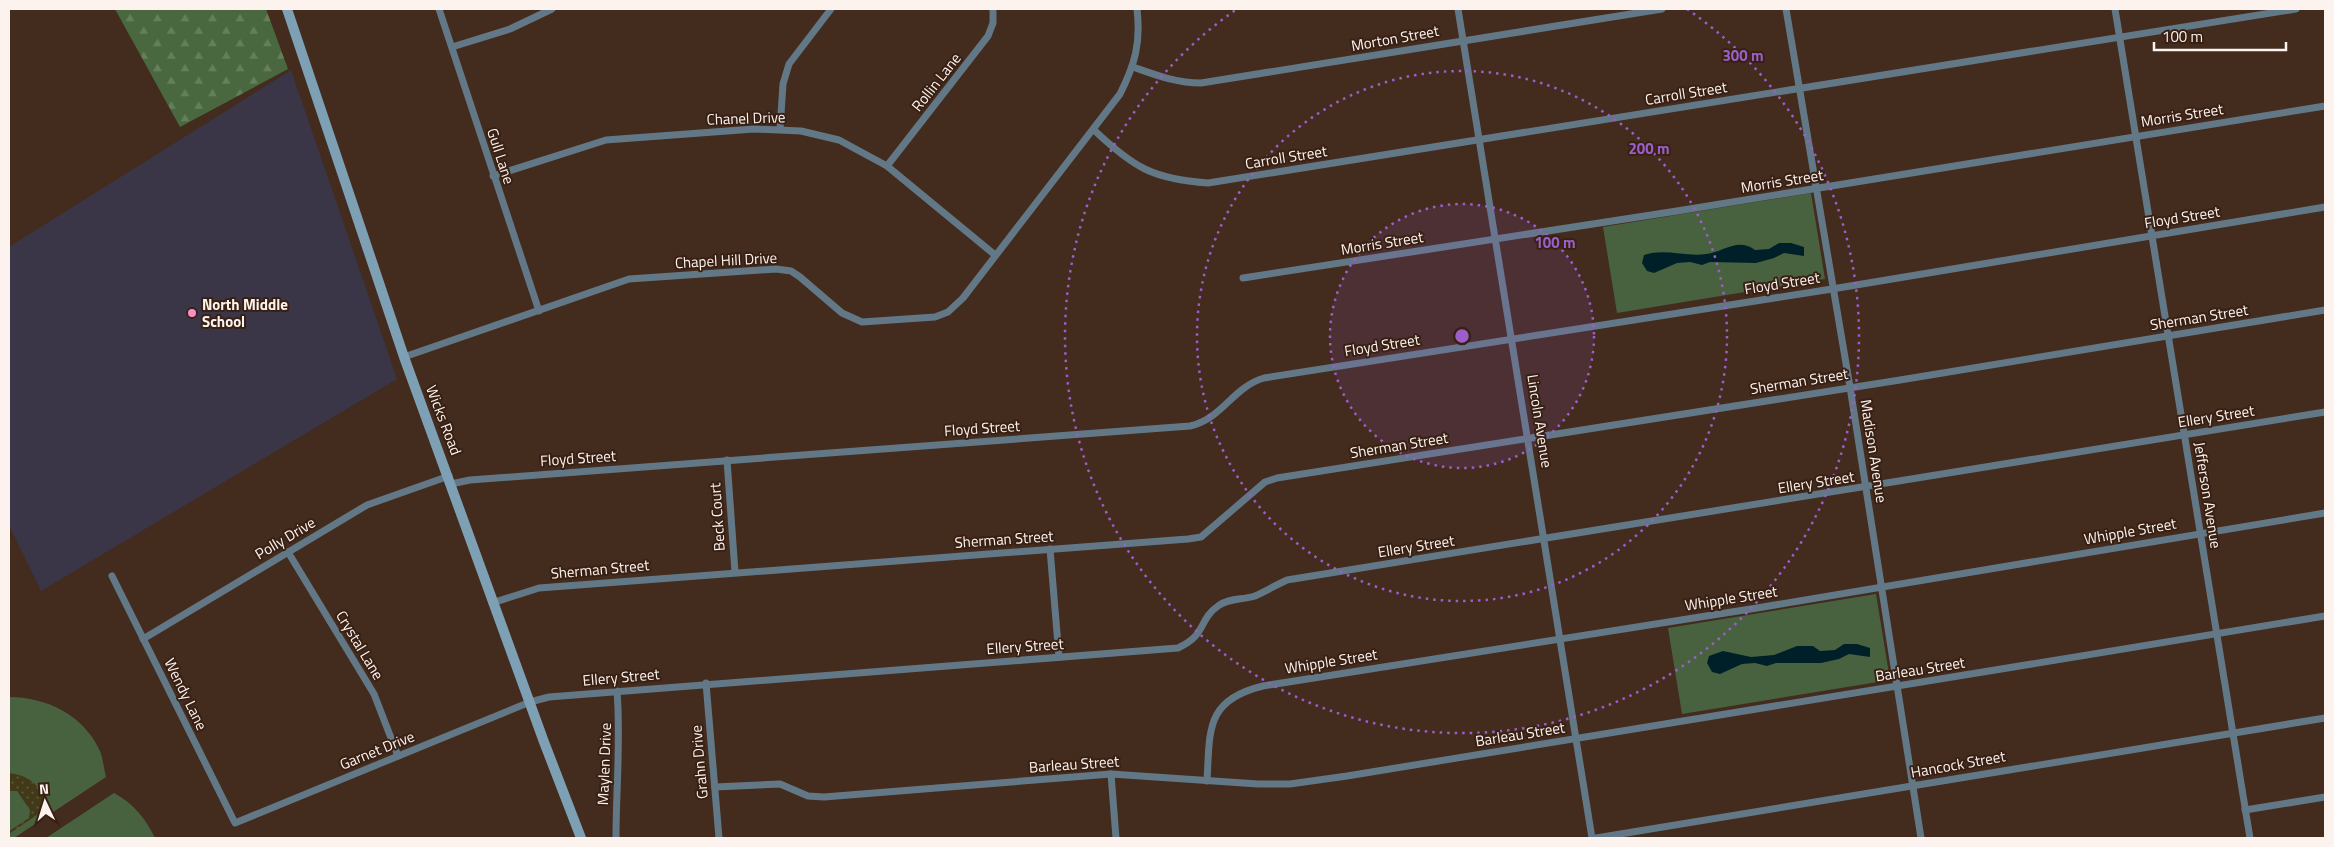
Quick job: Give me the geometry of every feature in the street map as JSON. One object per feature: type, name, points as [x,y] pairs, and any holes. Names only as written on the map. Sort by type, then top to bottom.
[{"type":"main road","name":"Wicks Road","points":[[286,9],[404,357],[450,480],[492,603],[581,838]]},
{"type":"street","name":"Gull Lane","points":[[439,9],[539,311]]},
{"type":"street","points":[[452,47],[510,29],[552,9]]},
{"type":"street","points":[[780,129],[783,84],[789,64],[831,9]]},
{"type":"street","name":"Rollin Lane","points":[[887,166],[988,36],[992,23],[993,9]]},
{"type":"street","name":"Chapel Hill Drive","points":[[404,357],[629,280],[776,269],[791,271],[842,314],[862,322],[935,317],[948,312],[963,298],[1120,94],[1133,67],[1137,48],[1137,9]]},
{"type":"street","name":"Lincoln Avenue","points":[[1458,9],[1592,838]]},
{"type":"street","name":"Morton Street","points":[[1133,67],[1165,79],[1186,83],[1200,83],[1662,9]]},
{"type":"street","name":"Madison Avenue","points":[[1786,9],[1850,387],[1922,838]]},
{"type":"street","name":"Jefferson Avenue","points":[[2115,9],[2250,838]]},
{"type":"street","name":"Carroll Street","points":[[1094,130],[1114,149],[1148,172],[1175,180],[1208,183],[1800,90],[2296,9]]},
{"type":"street","name":"Morris Street","points":[[1243,278],[1816,189],[2325,106]]},
{"type":"street","name":"Chanel Drive","points":[[493,176],[606,140],[780,129],[819,134],[840,140],[887,166],[995,255]]},
{"type":"street","name":"Floyd Street","points":[[450,480],[1190,426],[1212,418],[1251,382],[1512,338],[1832,289],[2325,207]]},
{"type":"street","name":"Sherman Street","points":[[492,603],[539,588],[1201,537],[1265,482],[1276,478],[2325,310]]},
{"type":"street","name":"Ellery Street","points":[[530,702],[549,697],[706,683],[1178,648],[1190,643],[1199,634],[1209,614],[1219,605],[1257,595],[1287,580],[1865,488],[2325,412]]},
{"type":"street","name":"Beck Court","points":[[727,460],[735,572]]},
{"type":"street","name":"Polly Drive","points":[[143,639],[368,505],[450,480]]},
{"type":"street","name":"Whipple Street","points":[[1207,781],[1212,725],[1219,710],[1230,698],[1245,690],[2325,513]]},
{"type":"street","points":[[1050,549],[1059,657]]},
{"type":"street","name":"Crystal Lane","points":[[288,552],[374,694],[398,756]]},
{"type":"street","name":"Wendy Lane","points":[[112,576],[235,824]]},
{"type":"street","name":"Barleau Street","points":[[715,787],[780,784],[808,796],[824,797],[1110,774],[1258,784],[1317,781],[2325,616]]},
{"type":"street","name":"Grahn Drive","points":[[706,683],[719,838]]},
{"type":"street","name":"Maylen Drive","points":[[616,838],[616,768],[620,724],[617,691]]},
{"type":"street","name":"Garnet Drive","points":[[235,824],[530,702]]},
{"type":"street","name":"Hancock Street","points":[[1596,838],[2325,718]]},
{"type":"street","points":[[1110,774],[1116,838]]},
{"type":"street","points":[[2245,810],[2325,797]]},
{"type":"shaded area","name":"North Middle School","points":[[291,70],[397,379],[41,591],[9,525],[9,247]]},
{"type":"green space","points":[[115,9],[266,9],[288,69],[180,127]]},
{"type":"green space","points":[[1811,193],[1825,279],[1617,313],[1603,227]]},
{"type":"green space","points":[[1876,594],[1890,680],[1682,714],[1668,628]]},
{"type":"green space","points":[[9,697],[37,700],[62,710],[74,718],[93,738],[100,751],[106,777],[14,838],[9,838]]},
{"type":"green space","points":[[114,793],[138,812],[155,838],[46,838]]},
{"type":"sand","points":[[9,773],[23,776],[35,784],[43,794],[47,808],[9,834],[9,831],[29,818],[30,810],[17,791],[9,791]]},
{"type":"water","points":[[1779,243],[1791,243],[1804,247],[1804,256],[1784,253],[1756,263],[1710,262],[1702,265],[1690,262],[1677,263],[1654,273],[1647,271],[1642,263],[1644,255],[1652,253],[1667,252],[1698,255],[1713,253],[1737,245],[1749,246],[1755,250],[1769,249]]},
{"type":"water","points":[[1844,644],[1857,644],[1870,648],[1870,657],[1849,654],[1839,659],[1821,663],[1776,663],[1767,666],[1755,663],[1742,664],[1720,674],[1712,672],[1707,663],[1709,656],[1723,651],[1751,657],[1774,655],[1797,646],[1813,646],[1820,651],[1835,650]]},
{"type":"place","name":"North Middle School","points":[[192,313]]}]
